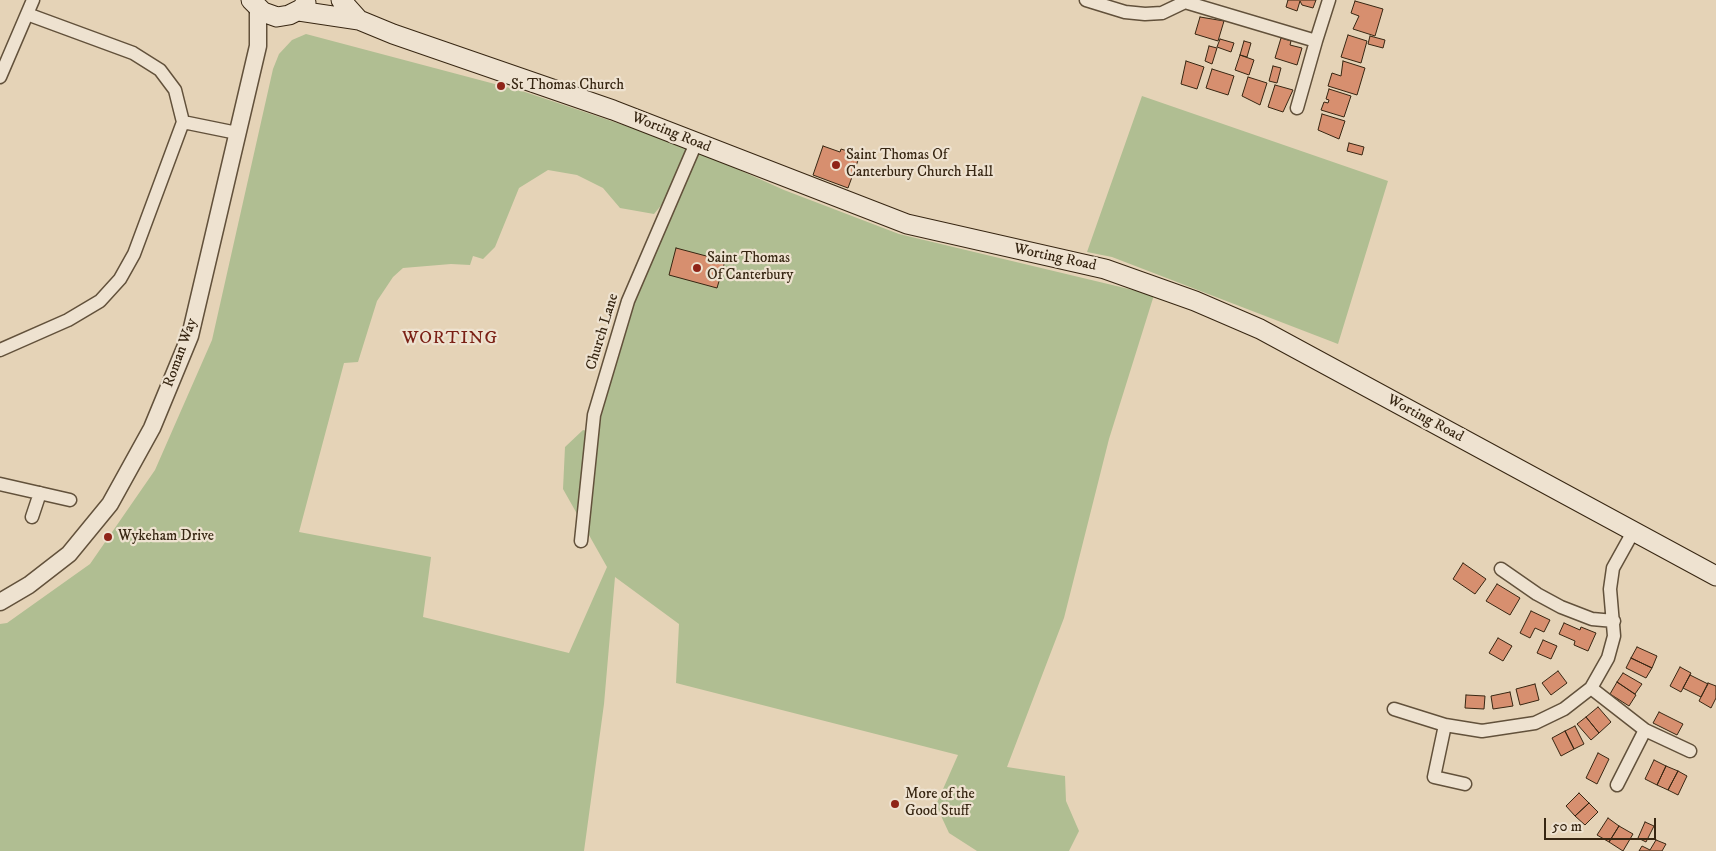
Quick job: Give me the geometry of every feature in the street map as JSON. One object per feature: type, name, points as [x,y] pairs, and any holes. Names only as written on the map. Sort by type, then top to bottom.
[{"type":"main road","name":"Worting Road","points":[[340,0],[360,20]]},
{"type":"main road","points":[[254,4],[263,12],[277,17],[289,15],[304,5]]},
{"type":"main road","name":"Worting Road","points":[[304,5],[360,20],[393,34],[613,110],[907,224],[1105,269],[1195,301],[1260,329],[1716,576]]},
{"type":"street","points":[[0,78],[33,0]]},
{"type":"street","points":[[1086,0],[1125,12],[1145,14],[1162,13],[1185,1],[1316,41]]},
{"type":"street","points":[[1297,108],[1329,0]]},
{"type":"street","name":"Roman Way","points":[[0,602],[29,585],[69,554],[110,504],[152,428],[190,336],[258,46],[254,4]]},
{"type":"street","points":[[0,350],[68,320],[100,301],[120,279],[134,254],[182,122],[175,90],[160,70],[133,53],[27,14]]},
{"type":"street","name":"Roman Way","points":[[258,46],[277,17]]},
{"type":"street","points":[[182,122],[237,134]]},
{"type":"street","name":"Church Lane","points":[[581,541],[594,415],[628,301],[696,143]]},
{"type":"street","points":[[0,484],[70,500]]},
{"type":"street","points":[[32,517],[40,493]]},
{"type":"street","points":[[1394,709],[1445,725],[1482,731],[1535,723],[1564,708],[1591,688],[1608,658],[1614,636],[1610,589],[1613,568],[1633,532]]},
{"type":"street","points":[[1501,569],[1537,594],[1561,607],[1592,619],[1614,621]]},
{"type":"street","points":[[1591,688],[1645,730],[1690,751]]},
{"type":"street","points":[[1445,725],[1434,778],[1465,784]]},
{"type":"street","points":[[1617,785],[1645,730]]},
{"type":"green space","points":[[306,34],[525,92],[686,146],[784,190],[899,234],[1154,295],[1109,439],[1064,618],[1007,767],[1065,776],[1066,801],[1079,831],[1069,851],[977,851],[949,833],[936,805],[958,755],[676,683],[679,624],[615,577],[604,704],[584,851],[0,851],[0,624],[7,623],[90,564],[155,470],[212,340],[273,69],[279,54],[292,40]],"holes":[[[548,170],[577,175],[603,188],[620,208],[654,214],[669,196],[591,432],[583,430],[565,447],[563,489],[607,567],[569,653],[423,617],[431,557],[299,532],[344,363],[358,362],[377,301],[393,277],[403,268],[451,264],[470,265],[473,256],[483,259],[495,247],[519,188]]]},
{"type":"green space","points":[[1142,96],[1388,181],[1338,344],[1112,257],[1087,252]]},
{"type":"building","points":[[1288,0],[1316,0],[1313,8],[1302,5],[1300,1],[1297,11],[1286,7]]},
{"type":"building","points":[[1355,1],[1383,9],[1375,36],[1353,29],[1359,16],[1351,13]]},
{"type":"building","points":[[1200,17],[1224,21],[1218,41],[1195,34]]},
{"type":"building","points":[[1348,35],[1367,41],[1361,63],[1341,57]]},
{"type":"building","points":[[1370,36],[1385,40],[1383,48],[1368,44]]},
{"type":"building","points":[[1281,38],[1291,41],[1290,45],[1302,48],[1297,65],[1275,58]]},
{"type":"building","points":[[1220,39],[1234,43],[1231,52],[1217,47]]},
{"type":"building","points":[[1244,41],[1251,43],[1247,57],[1240,55]]},
{"type":"building","points":[[1209,46],[1217,48],[1212,64],[1205,61]]},
{"type":"building","points":[[1240,55],[1254,60],[1249,75],[1235,70]]},
{"type":"building","points":[[1186,61],[1204,67],[1197,89],[1181,84]]},
{"type":"building","points":[[1343,61],[1365,68],[1357,95],[1328,86],[1332,73],[1341,76]]},
{"type":"building","points":[[1273,66],[1281,68],[1277,83],[1269,81]]},
{"type":"building","points":[[1212,69],[1234,76],[1228,95],[1206,88]]},
{"type":"building","points":[[1248,77],[1267,83],[1260,105],[1242,96]]},
{"type":"building","points":[[1275,85],[1293,90],[1283,112],[1268,107]]},
{"type":"building","points":[[1329,89],[1351,96],[1344,117],[1321,110],[1324,102],[1328,103],[1329,100],[1326,99]]},
{"type":"building","points":[[1322,114],[1345,121],[1339,139],[1318,130]]},
{"type":"building","points":[[1349,143],[1364,147],[1362,155],[1347,151]]},
{"type":"building","name":"Saint Thomas Of Canterbury Church Hall","points":[[823,146],[840,152],[841,149],[860,155],[848,188],[813,175]]},
{"type":"building","name":"Saint Thomas Of Canterbury","points":[[676,248],[725,261],[717,288],[669,275]]},
{"type":"building","points":[[1463,563],[1486,579],[1475,594],[1453,579]]},
{"type":"building","points":[[1497,584],[1520,598],[1510,615],[1486,601]]},
{"type":"building","points":[[1531,611],[1550,620],[1544,632],[1535,628],[1530,638],[1520,633]]},
{"type":"building","points":[[1564,623],[1580,630],[1581,627],[1596,633],[1588,651],[1574,645],[1575,641],[1559,634]]},
{"type":"building","points":[[1498,638],[1512,646],[1503,661],[1489,653]]},
{"type":"building","points":[[1543,640],[1557,646],[1551,659],[1537,653]]},
{"type":"building","points":[[1637,647],[1657,656],[1652,668],[1631,658]]},
{"type":"building","points":[[1631,658],[1652,668],[1646,678],[1626,668]]},
{"type":"building","points":[[1680,667],[1691,673],[1681,692],[1670,686]]},
{"type":"building","points":[[1558,671],[1567,683],[1551,695],[1542,683]]},
{"type":"building","points":[[1623,673],[1642,684],[1635,694],[1617,682]]},
{"type":"building","points":[[1690,675],[1708,684],[1701,697],[1683,688]]},
{"type":"building","points":[[1617,682],[1636,695],[1629,706],[1610,694]]},
{"type":"building","points":[[1708,683],[1716,686],[1716,698],[1711,708],[1699,701]]},
{"type":"building","points":[[1535,684],[1539,700],[1520,705],[1516,689]]},
{"type":"building","points":[[1510,692],[1513,706],[1493,709],[1491,696]]},
{"type":"building","points":[[1466,695],[1485,696],[1484,709],[1465,708]]},
{"type":"building","points":[[1598,707],[1611,722],[1599,733],[1586,717]]},
{"type":"building","points":[[1659,712],[1683,724],[1677,735],[1653,723]]},
{"type":"building","points":[[1586,717],[1599,733],[1591,740],[1577,724]]},
{"type":"building","points":[[1575,726],[1584,744],[1574,749],[1565,731]]},
{"type":"building","points":[[1565,731],[1574,749],[1561,756],[1552,738]]},
{"type":"building","points":[[1598,753],[1609,759],[1597,784],[1586,778]]},
{"type":"building","points":[[1654,760],[1666,766],[1657,785],[1645,779]]},
{"type":"building","points":[[1666,766],[1678,771],[1668,790],[1657,785]]},
{"type":"building","points":[[1678,771],[1687,776],[1678,795],[1668,790]]},
{"type":"building","points":[[1579,793],[1589,803],[1575,816],[1566,806]]},
{"type":"building","points":[[1589,803],[1598,812],[1585,825],[1575,816]]},
{"type":"building","points":[[1608,818],[1619,826],[1609,842],[1597,835]]},
{"type":"building","points":[[1645,822],[1654,826],[1646,842],[1638,838]]},
{"type":"building","points":[[1619,826],[1633,834],[1623,851],[1609,842]]},
{"type":"building","points":[[1656,840],[1666,844],[1662,851],[1639,851],[1642,846],[1650,850]]},
{"type":"place","name":"St Thomas Church","points":[[501,86]]},
{"type":"place","name":"Saint Thomas Of Canterbury Church Hall","points":[[836,165]]},
{"type":"place","name":"Saint Thomas Of Canterbury","points":[[697,268]]},
{"type":"place","name":"Wykeham Drive","points":[[108,537]]},
{"type":"place","name":"More of the Good Stuff","points":[[895,804]]},
{"type":"district","name":"WORTING","points":[[450,339]]}]
